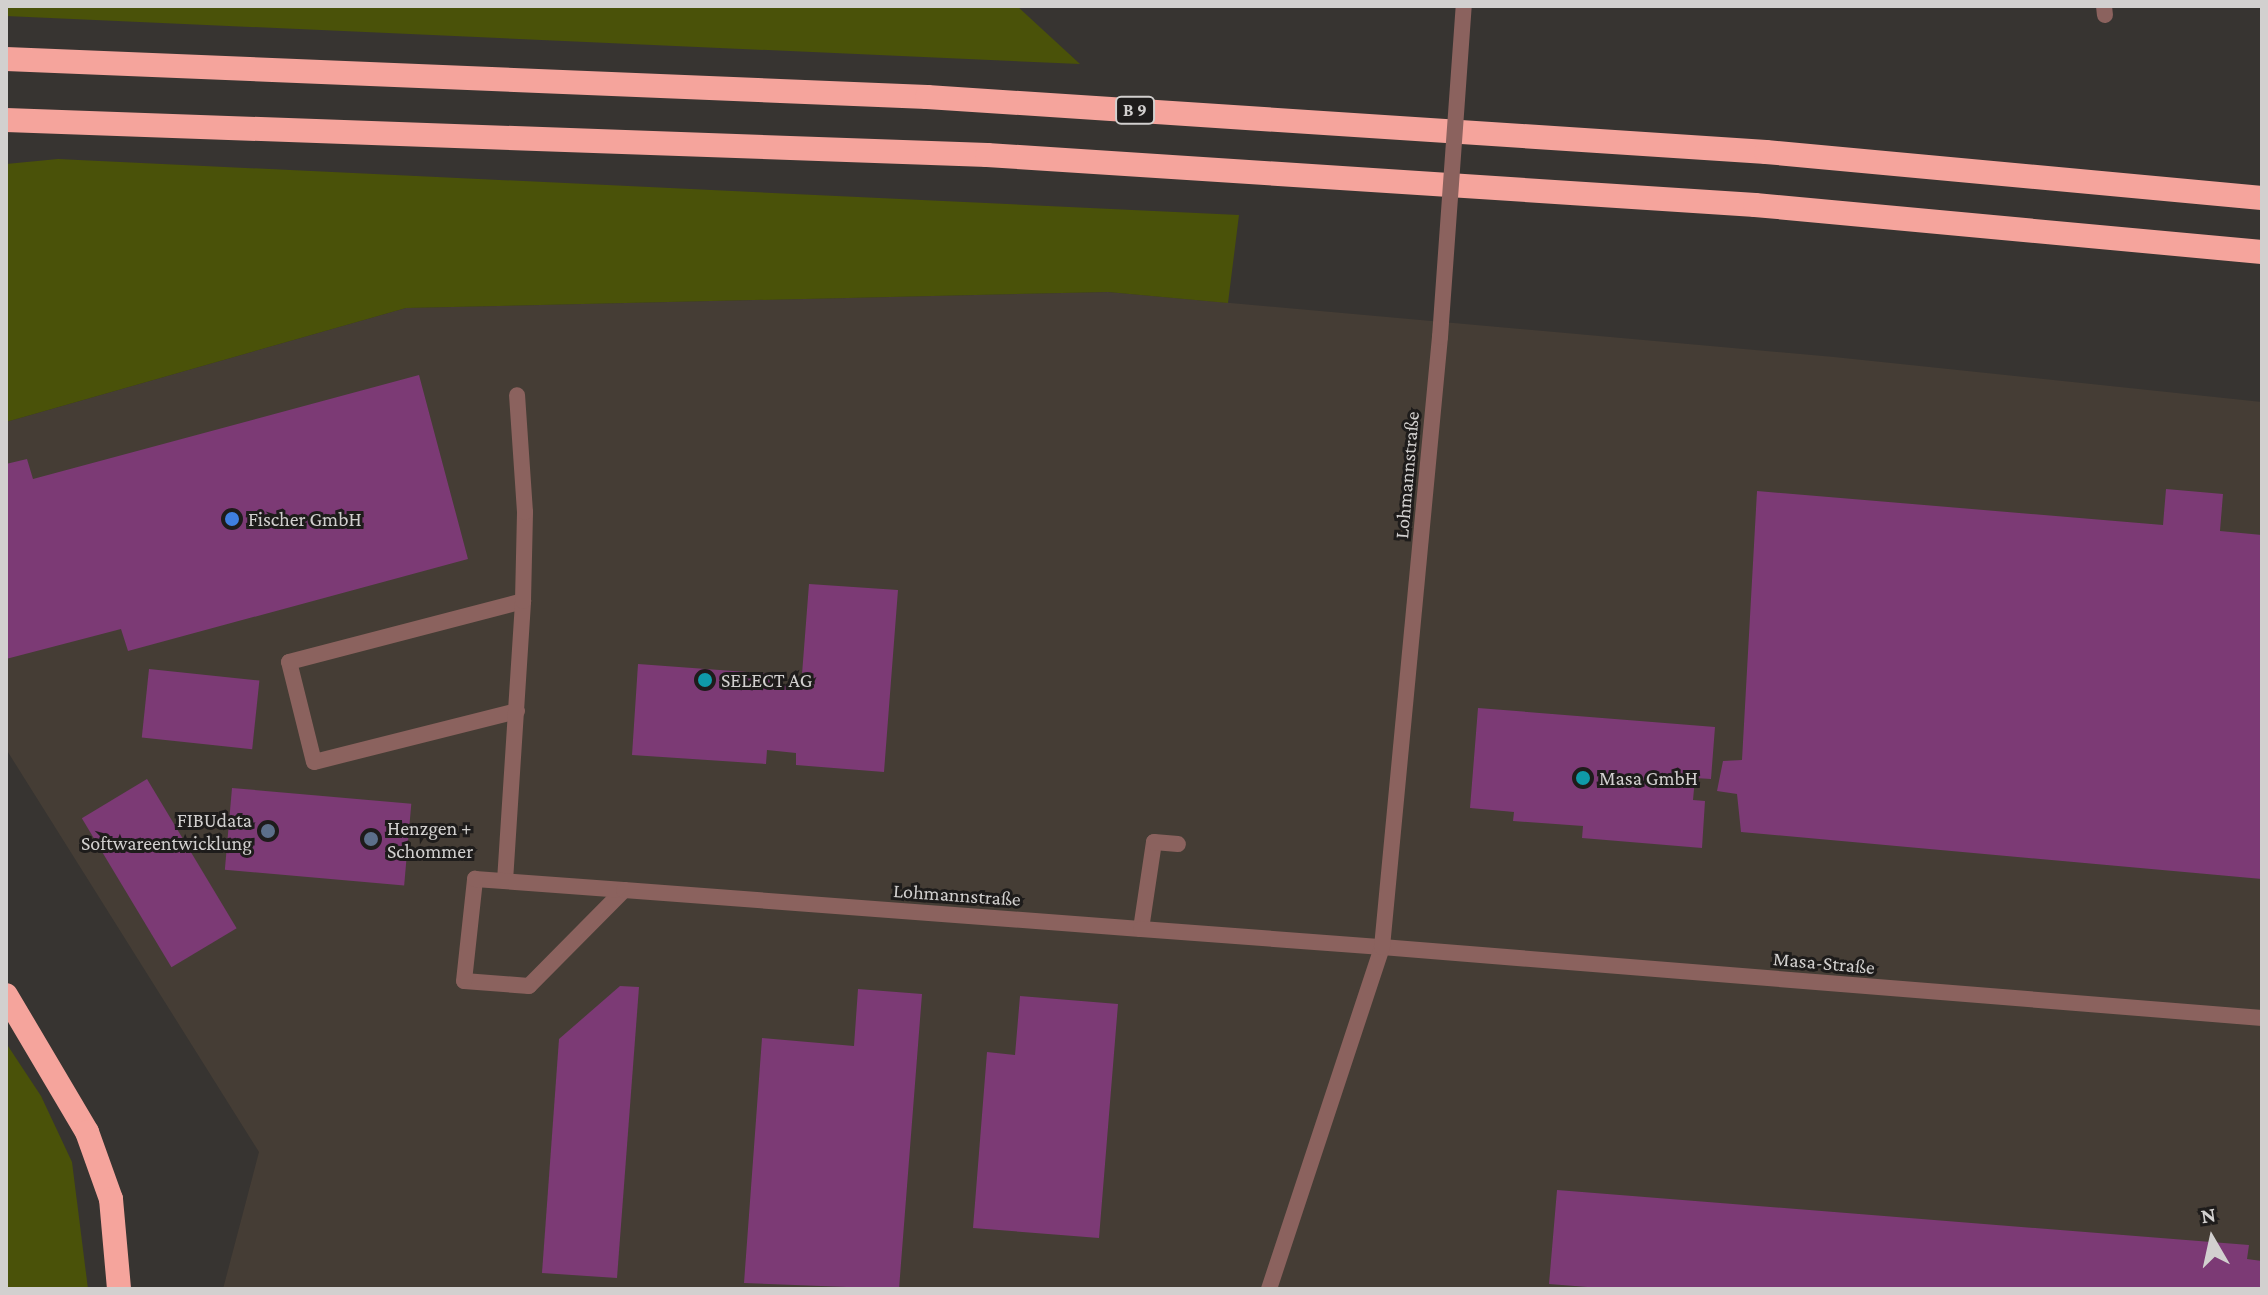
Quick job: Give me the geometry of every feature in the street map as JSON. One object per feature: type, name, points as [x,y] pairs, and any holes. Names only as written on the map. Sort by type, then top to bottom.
[{"type":"highway","name":"B 9","points":[[6,59],[927,97],[1766,152],[2262,198]]},
{"type":"highway","points":[[6,120],[987,155],[1755,205],[2262,252]]},
{"type":"highway","points":[[6,135],[76,123]]},
{"type":"highway","points":[[6,995],[87,1132],[111,1199],[119,1289]]},
{"type":"street","name":"Lohmannstraße","points":[[1269,1289],[1382,947],[1440,337],[1464,6]]},
{"type":"street","points":[[505,881],[523,601],[525,512],[517,395]]},
{"type":"street","points":[[517,711],[314,762],[289,662],[523,601]]},
{"type":"street","points":[[1141,929],[1154,842],[1178,844]]},
{"type":"street","name":"Lohmannstraße","points":[[624,890],[529,986],[464,981],[475,879],[505,881],[1382,947]]},
{"type":"street","name":"Masa-Straße","points":[[1382,947],[2262,1018]]},
{"type":"shaded area","points":[[1108,292],[1834,357],[2262,402],[2262,1289],[223,1289],[259,1152],[6,749],[6,422],[406,308]]},
{"type":"green space","points":[[6,6],[1017,6],[1080,64],[6,16]]},
{"type":"green space","points":[[58,159],[1239,215],[1228,303],[1108,292],[406,308],[6,422],[6,164]]},
{"type":"green space","points":[[6,1043],[41,1096],[72,1162],[88,1289],[6,1289]]},
{"type":"building","name":"Fischer GmbH","points":[[419,375],[468,559],[128,651],[121,629],[6,659],[6,464],[27,459],[33,479]]},
{"type":"building","points":[[2166,489],[2223,494],[2220,531],[2262,535],[2262,879],[1741,832],[1737,794],[1717,791],[1723,761],[1742,760],[1757,491],[2163,525]]},
{"type":"building","name":"SELECT AG","points":[[809,584],[898,590],[884,772],[796,765],[796,753],[767,750],[766,764],[632,755],[638,664],[773,674],[772,685],[801,687]]},
{"type":"building","points":[[149,669],[259,681],[252,749],[142,738]]},
{"type":"building","name":"Masa GmbH","points":[[1478,708],[1715,727],[1711,779],[1695,778],[1693,800],[1705,801],[1702,848],[1582,838],[1583,826],[1513,821],[1514,812],[1470,808]]},
{"type":"building","points":[[147,779],[237,928],[171,967],[82,818]]},
{"type":"building","points":[[232,788],[411,804],[404,885],[225,870]]},
{"type":"building","points":[[620,986],[639,987],[617,1278],[542,1273],[559,1039]]},
{"type":"building","points":[[858,989],[922,994],[899,1289],[744,1283],[762,1038],[854,1046]]},
{"type":"building","points":[[1020,996],[1118,1004],[1099,1238],[973,1228],[987,1052],[1015,1055]]},
{"type":"building","points":[[1557,1190],[2249,1245],[2247,1259],[2262,1261],[2262,1289],[1613,1289],[1549,1284]]},
{"type":"place","name":"Fischer GmbH","points":[[232,519]]},
{"type":"place","name":"SELECT AG","points":[[705,680]]},
{"type":"place","name":"Masa GmbH","points":[[1583,778]]},
{"type":"place","name":"FIBUdata Softwareentwicklung","points":[[268,831]]},
{"type":"place","name":"Henzgen + Schommer","points":[[371,839]]}]
